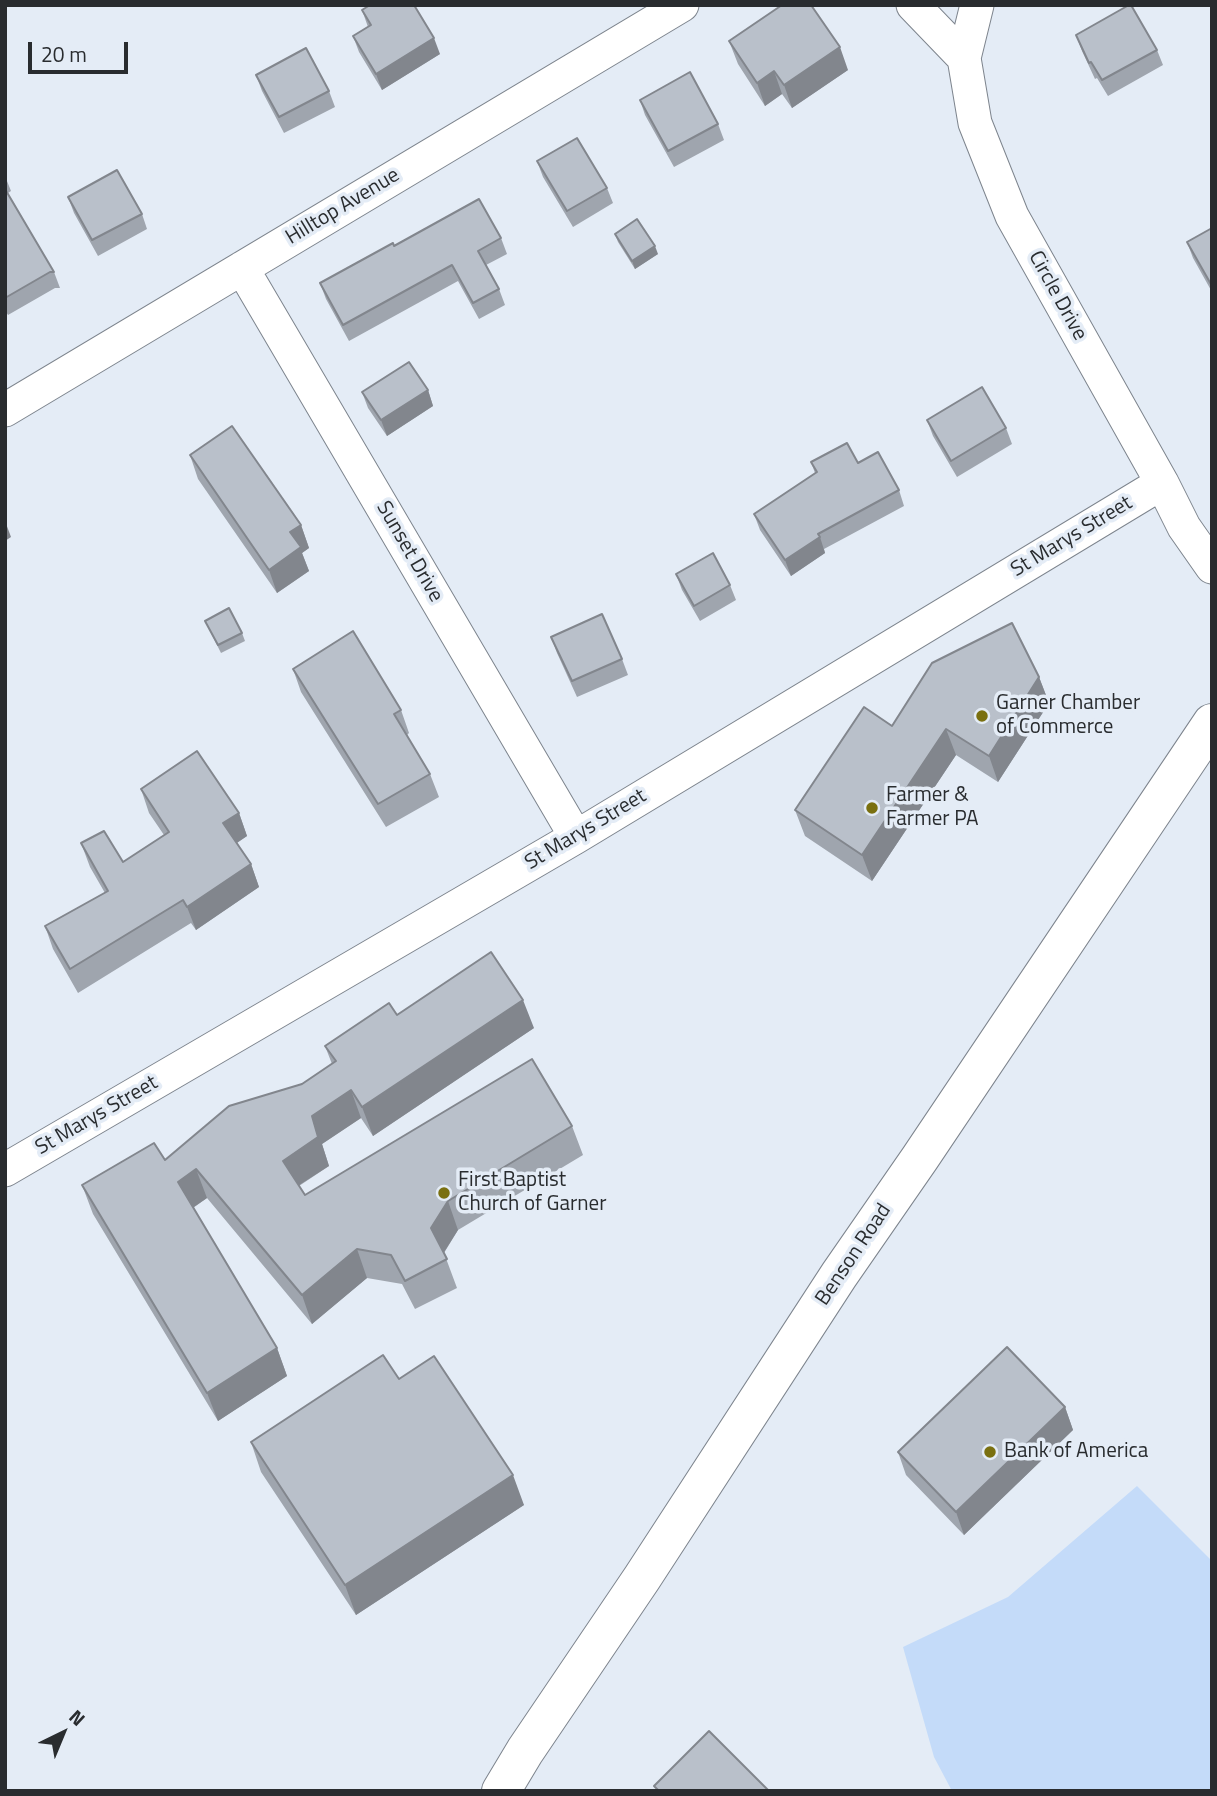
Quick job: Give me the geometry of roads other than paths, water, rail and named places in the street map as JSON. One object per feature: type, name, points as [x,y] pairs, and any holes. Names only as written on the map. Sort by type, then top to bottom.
[{"type":"main road","name":"Benson Road","points":[[501,1791],[839,1275],[1212,723]]},
{"type":"street","name":"Hilltop Avenue","points":[[5,410],[682,5]]},
{"type":"street","points":[[914,5],[964,58]]},
{"type":"street","name":"Circle Drive","points":[[977,5],[964,58],[975,123],[1012,216],[1184,527],[1212,567]]},
{"type":"street","name":"Sunset Drive","points":[[242,268],[576,837]]},
{"type":"street","name":"St Marys Street","points":[[5,1170],[576,837],[1162,483]]},
{"type":"place","name":"Garner Chamber of Commerce","points":[[982,716]]},
{"type":"place","name":"Farmer & Farmer PA","points":[[872,808]]},
{"type":"place","name":"First Baptist Church of Garner","points":[[444,1193]]},
{"type":"place","name":"Bank of America","points":[[990,1452]]}]
